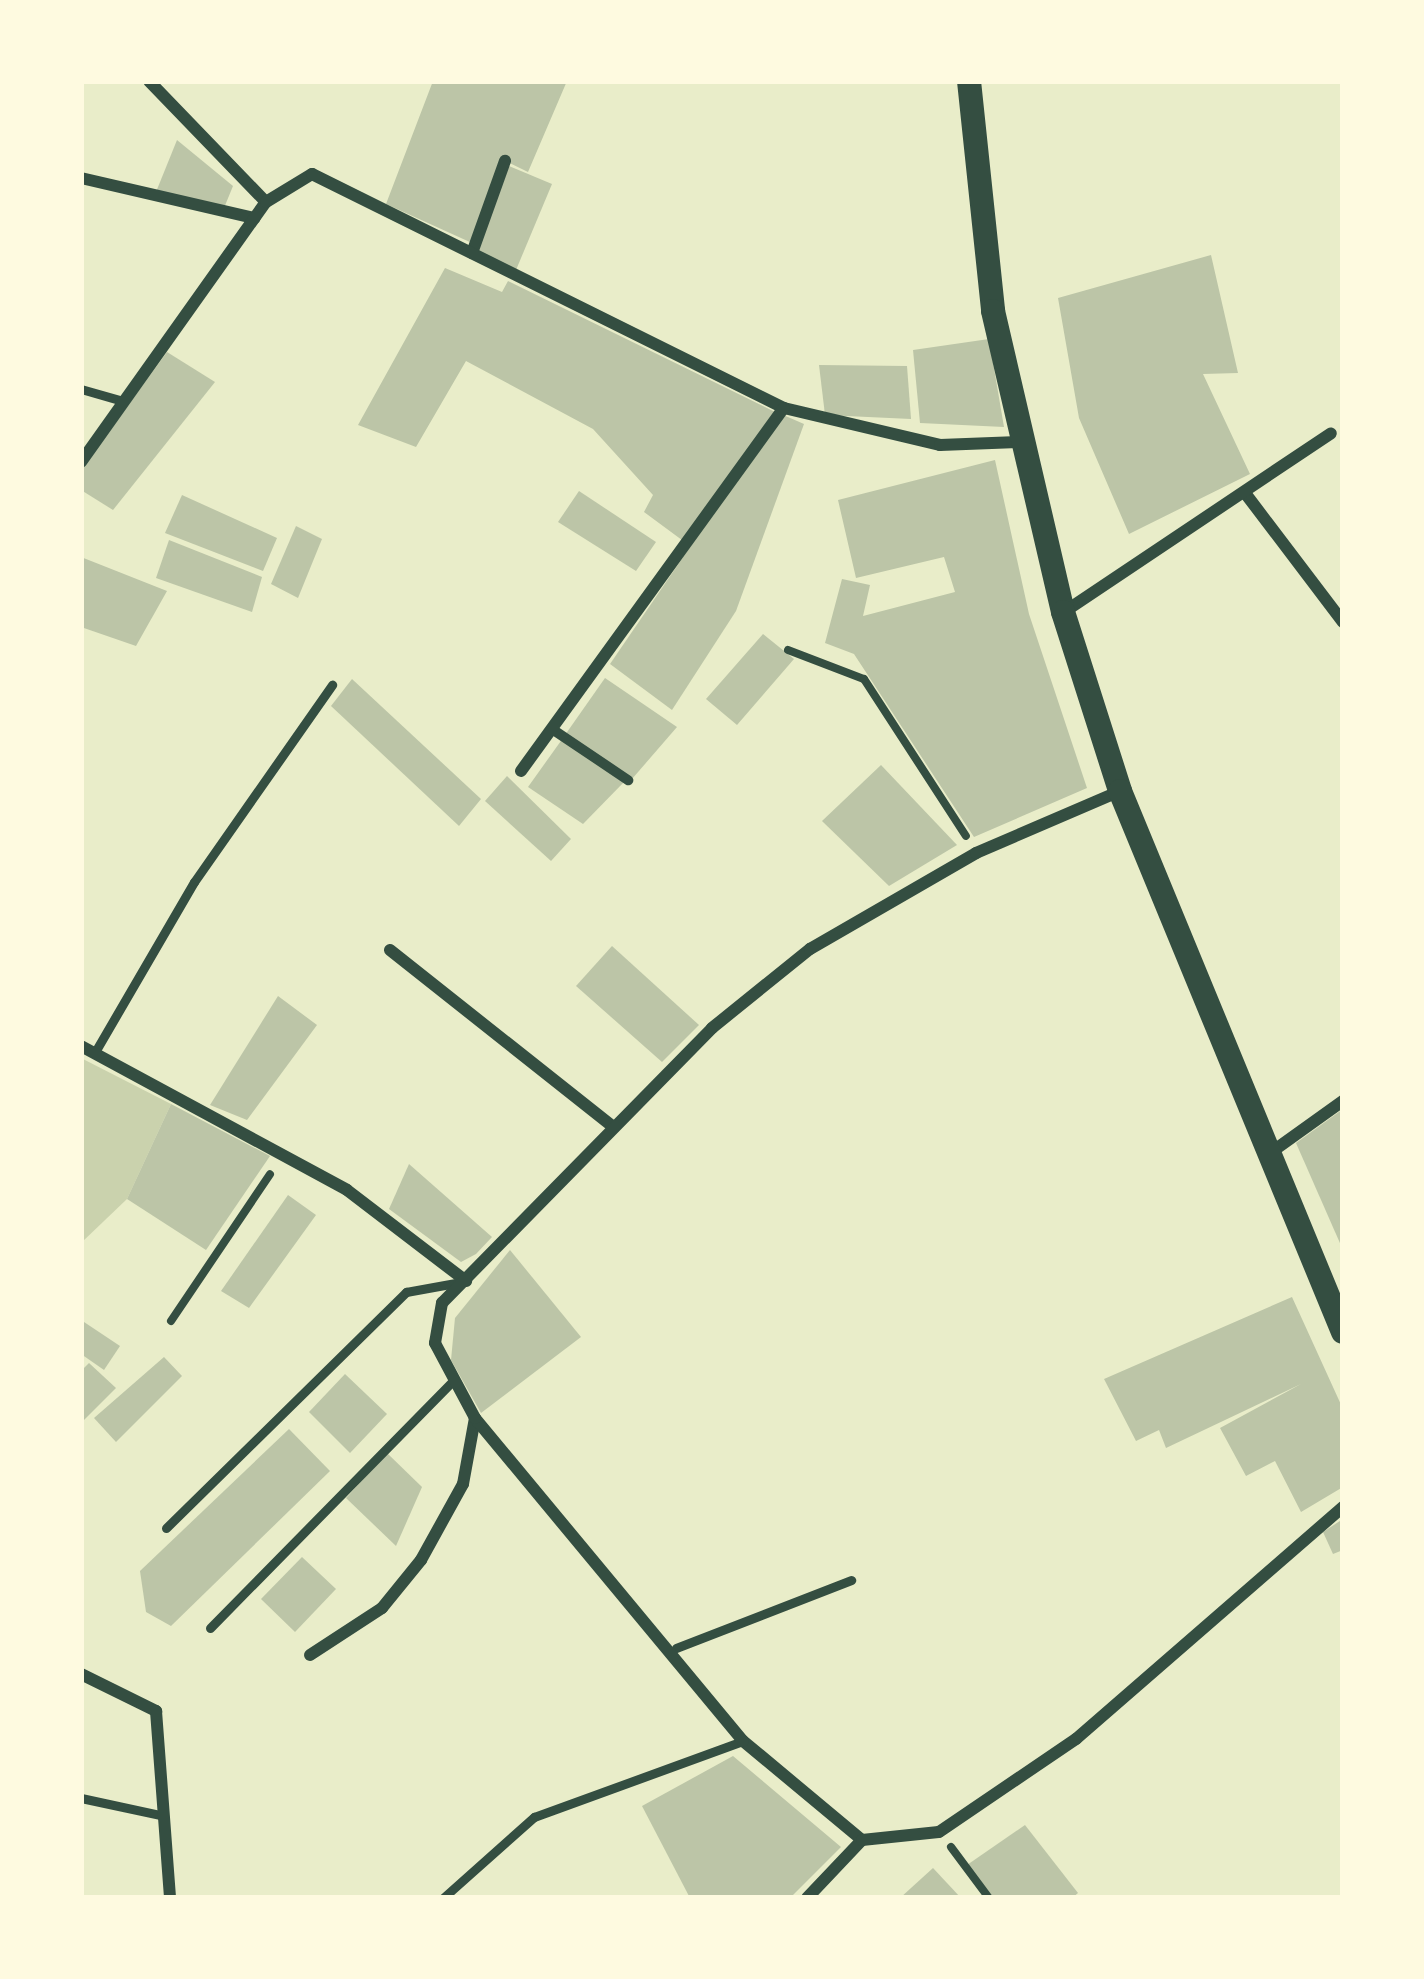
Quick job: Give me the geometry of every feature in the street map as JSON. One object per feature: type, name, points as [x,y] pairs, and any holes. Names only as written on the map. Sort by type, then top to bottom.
[{"type":"main road","points":[[969,81],[974,174],[1019,442],[1063,612],[1120,791],[1343,1332]]},
{"type":"street","points":[[149,81],[266,202]]},
{"type":"street","points":[[472,253],[505,161]]},
{"type":"street","points":[[81,462],[266,202],[312,174],[784,408],[940,445],[1019,442]]},
{"type":"street","points":[[81,178],[254,218]]},
{"type":"street","points":[[521,772],[784,408]]},
{"type":"street","points":[[1063,612],[1331,433]]},
{"type":"street","points":[[1245,493],[1343,622]]},
{"type":"street","points":[[552,729],[628,780]]},
{"type":"street","points":[[862,1840],[743,1741],[676,1648],[475,1418],[451,1383],[435,1343],[442,1304],[612,1126],[810,949],[976,853],[1120,791]]},
{"type":"street","points":[[390,950],[612,1126]]},
{"type":"street","points":[[81,1046],[284,1153],[466,1281]]},
{"type":"street","points":[[1268,1154],[1343,1101]]},
{"type":"street","points":[[310,1655],[382,1608],[422,1560],[463,1484],[475,1418]]},
{"type":"street","points":[[807,1898],[862,1840],[939,1832],[1076,1739],[1343,1507]]},
{"type":"street","points":[[81,1674],[156,1711],[170,1898]]},
{"type":"lane","points":[[81,389],[123,400]]},
{"type":"lane","points":[[95,1052],[194,882],[332,685]]},
{"type":"lane","points":[[166,1528],[406,1292],[466,1281]]},
{"type":"lane","points":[[210,1628],[451,1383]]},
{"type":"lane","points":[[676,1648],[851,1580]]},
{"type":"lane","points":[[443,1898],[534,1817],[743,1741]]},
{"type":"lane","points":[[81,1798],[164,1816]]},
{"type":"path","points":[[788,650],[864,679],[976,853]]},
{"type":"path","points":[[171,1321],[284,1153]]},
{"type":"path","points":[[939,1832],[989,1898]]},
{"type":"green space","points":[[81,1058],[171,1104],[127,1199],[81,1243]]},
{"type":"building","points":[[433,81],[567,81],[528,172],[501,159],[472,243],[386,204]]},
{"type":"building","points":[[177,140],[233,186],[224,208],[156,192]]},
{"type":"building","points":[[509,166],[552,184],[516,270],[478,251]]},
{"type":"building","points":[[1211,255],[1238,373],[1203,374],[1250,474],[1129,534],[1079,418],[1058,298]]},
{"type":"building","points":[[445,268],[502,292],[508,281],[775,412],[686,543],[644,512],[653,495],[593,429],[466,361],[416,447],[358,425]]},
{"type":"building","points":[[989,339],[1004,427],[920,423],[913,350]]},
{"type":"building","points":[[167,352],[215,382],[113,510],[81,490],[81,470]]},
{"type":"building","points":[[819,365],[907,366],[911,419],[825,415]]},
{"type":"building","points":[[781,414],[804,424],[736,611],[672,710],[610,664]]},
{"type":"building","points":[[995,460],[1029,614],[1087,788],[974,837],[854,654],[825,643],[842,579],[870,585],[863,616],[955,592],[944,557],[856,578],[838,500]]},
{"type":"building","points":[[579,491],[656,542],[636,571],[558,522]]},
{"type":"building","points":[[182,495],[277,538],[263,571],[165,533]]},
{"type":"building","points":[[296,526],[322,539],[298,598],[271,584]]},
{"type":"building","points":[[169,540],[262,577],[252,612],[156,578]]},
{"type":"building","points":[[81,557],[167,591],[136,646],[81,627]]},
{"type":"building","points":[[763,634],[794,659],[737,725],[706,699]]},
{"type":"building","points":[[605,678],[677,727],[632,779],[565,735]]},
{"type":"building","points":[[352,679],[481,799],[459,826],[331,706]]},
{"type":"building","points":[[563,738],[625,781],[583,824],[528,787]]},
{"type":"building","points":[[881,765],[957,845],[889,886],[822,821]]},
{"type":"building","points":[[507,776],[571,839],[551,861],[485,801]]},
{"type":"building","points":[[612,946],[699,1025],[662,1062],[576,986]]},
{"type":"building","points":[[278,996],[317,1025],[247,1120],[210,1105]]},
{"type":"building","points":[[171,1104],[270,1156],[206,1250],[127,1199]]},
{"type":"building","points":[[1343,1109],[1343,1250],[1296,1143]]},
{"type":"building","points":[[409,1164],[492,1237],[476,1254],[461,1262],[389,1209]]},
{"type":"building","points":[[288,1195],[316,1215],[249,1308],[221,1291]]},
{"type":"building","points":[[510,1250],[581,1337],[481,1413],[451,1360],[455,1318]]},
{"type":"building","points":[[1292,1297],[1343,1409],[1343,1487],[1301,1512],[1275,1461],[1246,1476],[1220,1428],[1301,1384],[1166,1448],[1159,1430],[1136,1441],[1104,1379]]},
{"type":"building","points":[[81,1320],[120,1346],[104,1370],[81,1354]]},
{"type":"building","points":[[164,1357],[182,1376],[116,1442],[94,1418]]},
{"type":"building","points":[[89,1363],[116,1388],[81,1423],[81,1371]]},
{"type":"building","points":[[345,1374],[387,1414],[350,1453],[309,1412]]},
{"type":"building","points":[[289,1429],[330,1471],[171,1626],[146,1612],[140,1571]]},
{"type":"building","points":[[387,1453],[422,1487],[396,1546],[346,1498]]},
{"type":"building","points":[[1343,1519],[1343,1550],[1333,1554],[1323,1532]]},
{"type":"building","points":[[302,1557],[336,1589],[295,1632],[261,1599]]},
{"type":"building","points":[[733,1756],[841,1847],[790,1898],[690,1898],[642,1806]]},
{"type":"building","points":[[1025,1825],[1078,1893],[1072,1898],[994,1898],[967,1865]]},
{"type":"building","points":[[933,1868],[961,1898],[900,1898]]}]
